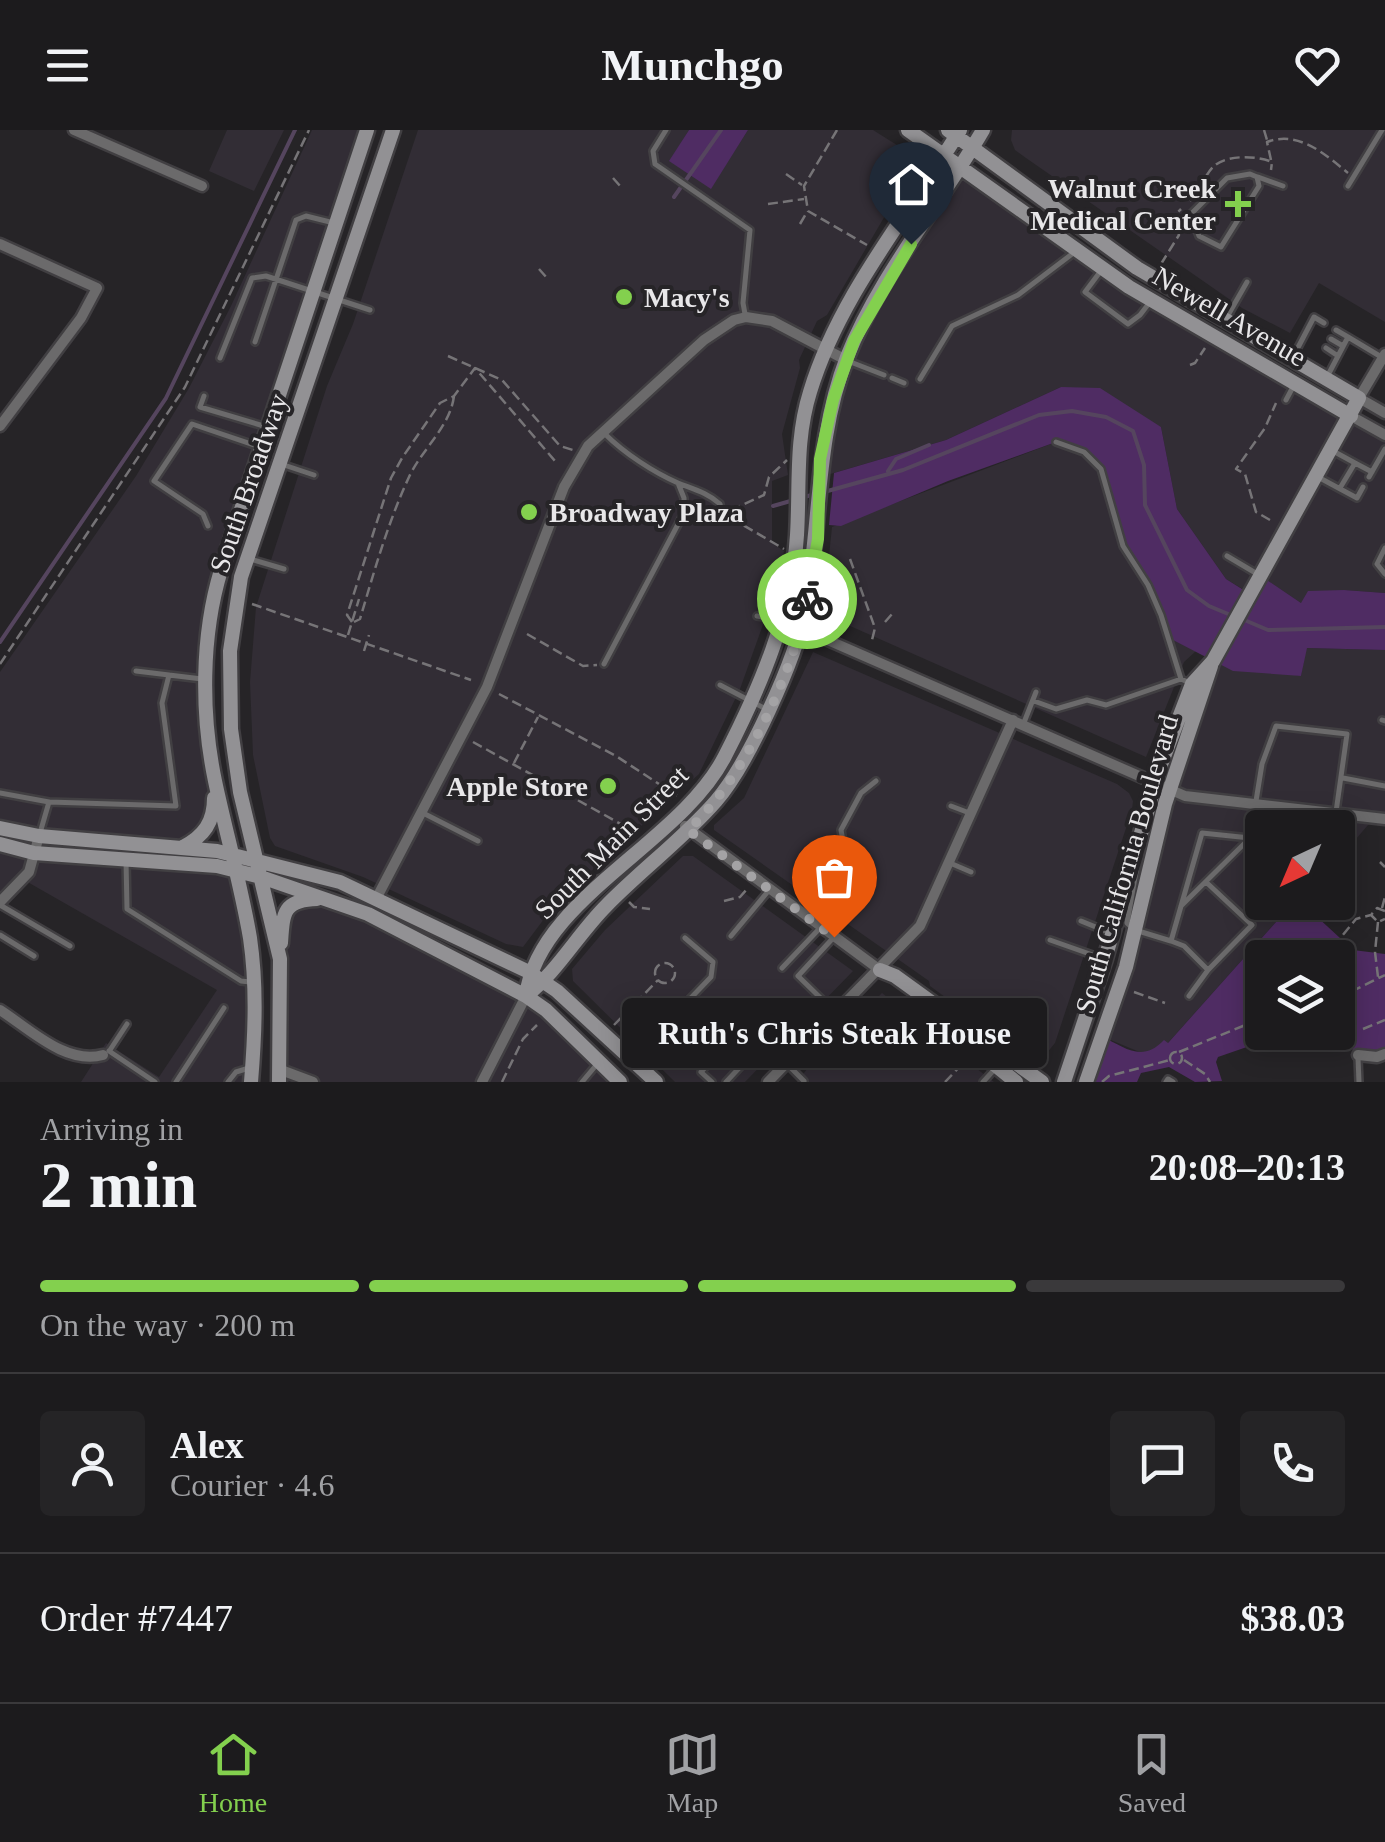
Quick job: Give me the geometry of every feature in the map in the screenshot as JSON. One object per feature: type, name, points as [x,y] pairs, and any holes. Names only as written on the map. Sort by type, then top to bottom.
[{"type":"main road","name":"South Broadway","points":[[252,1074],[256,1012],[250,940],[214,777],[206,679],[211,609],[367,130]]},
{"type":"main road","name":"South Broadway","points":[[280,959],[240,792],[231,730],[232,622],[247,558],[393,130]]},
{"type":"main road","name":"Newell Avenue","points":[[908,130],[1150,301],[1351,416]]},
{"type":"main road","name":"South Main Street","points":[[526,996],[529,972],[550,936],[565,920],[636,852],[720,797],[734,776],[768,710],[802,627],[818,539],[820,459],[846,360],[891,276],[983,130]]},
{"type":"main road","name":"Newell Avenue","points":[[954,132],[1137,268],[1360,398]]},
{"type":"main road","name":"South Main Street","points":[[526,996],[544,982],[558,960],[683,824],[724,760],[784,621],[797,537],[793,458],[810,392],[826,352],[872,266],[944,155],[954,132]]},
{"type":"main road","name":"South California Boulevard","points":[[1086,1082],[1136,930],[1170,791],[1213,661],[1360,398]]},
{"type":"main road","name":"South California Boulevard","points":[[1064,1082],[1105,959],[1187,682],[1213,661]]},
{"type":"main road","points":[[181,848],[200,838],[210,822],[214,777]]},
{"type":"main road","points":[[0,828],[39,836],[181,848],[259,869],[340,882],[529,972],[656,1082]]},
{"type":"main road","points":[[0,844],[34,854],[233,862]]},
{"type":"main road","points":[[259,869],[368,914],[526,996],[546,1010],[616,1081]]},
{"type":"main road","points":[[280,1076],[280,959],[286,910],[295,901],[324,898]]},
{"type":"main road","points":[[880,970],[889,982],[1016,1082]]},
{"type":"main road","points":[[880,970],[894,976],[1042,1082]]},
{"type":"street","points":[[82,131],[202,186]]},
{"type":"street","points":[[0,244],[97,288],[81,318],[0,426]]},
{"type":"street","points":[[376,898],[480,702],[568,477],[588,446],[712,333],[746,317],[772,320],[846,360]]},
{"type":"street","name":"South California Boulevard","points":[[1360,398],[1384,356]]},
{"type":"street","name":"Newell Avenue","points":[[1360,398],[1385,413]]},
{"type":"street","name":"Newell Avenue","points":[[1351,416],[1385,435]]},
{"type":"street","points":[[784,621],[1170,791],[1300,810]]},
{"type":"street","points":[[768,1082],[920,926],[1018,722]]},
{"type":"street","points":[[1355,816],[1385,819]]},
{"type":"street","points":[[683,824],[880,970]]},
{"type":"street","points":[[0,904],[29,872],[39,836]]},
{"type":"street","points":[[482,1082],[526,996]]},
{"type":"street","points":[[0,1010],[72,1056],[88,1059],[106,1053]]},
{"type":"street","points":[[1358,1055],[1376,1058],[1385,1054]]},
{"type":"street","points":[[280,1076],[313,1082]]},
{"type":"lane","points":[[666,130],[652,152],[659,168],[750,230],[743,302],[746,317]]},
{"type":"lane","points":[[1348,186],[1382,130]]},
{"type":"lane","points":[[1257,177],[1259,186],[1222,247],[1199,236],[1191,214],[1227,178],[1250,174],[1283,186]]},
{"type":"lane","points":[[255,342],[298,217],[322,218],[337,224]]},
{"type":"lane","points":[[920,378],[952,326],[1018,295],[1076,251]]},
{"type":"lane","points":[[1102,270],[1085,292],[1128,324],[1150,301]]},
{"type":"lane","points":[[220,358],[252,278],[266,276],[370,310]]},
{"type":"lane","points":[[1226,319],[1247,282]]},
{"type":"lane","points":[[1293,357],[1314,316],[1324,322]]},
{"type":"lane","points":[[1310,326],[1319,332]]},
{"type":"lane","points":[[1336,330],[1384,356]]},
{"type":"lane","points":[[1304,335],[1314,340]]},
{"type":"lane","points":[[1327,378],[1348,337]]},
{"type":"lane","points":[[1331,339],[1343,346]]},
{"type":"lane","points":[[1326,348],[1338,356]]},
{"type":"lane","points":[[846,360],[884,375]]},
{"type":"lane","points":[[892,378],[904,384]]},
{"type":"lane","points":[[1286,400],[1295,382]]},
{"type":"lane","points":[[204,396],[200,406],[268,428]]},
{"type":"lane","points":[[208,526],[203,514],[154,481],[192,424],[261,447]]},
{"type":"lane","points":[[603,432],[623,450],[715,499],[724,516]]},
{"type":"lane","points":[[1034,701],[1050,709],[1087,700],[1106,704],[1187,682],[1148,586],[1123,546],[1101,469],[1084,452],[1056,442]]},
{"type":"lane","points":[[1333,450],[1370,474],[1385,449]]},
{"type":"lane","points":[[1340,488],[1355,463]]},
{"type":"lane","points":[[1377,463],[1385,467]]},
{"type":"lane","points":[[281,464],[314,476]]},
{"type":"lane","points":[[1318,476],[1357,498],[1363,487]]},
{"type":"lane","points":[[604,664],[626,629],[684,513],[678,482]]},
{"type":"lane","points":[[1385,548],[1376,564],[1385,574]]},
{"type":"lane","points":[[1227,556],[1262,576]]},
{"type":"lane","points":[[247,558],[284,568]]},
{"type":"lane","points":[[757,616],[784,621]]},
{"type":"lane","points":[[136,671],[206,679]]},
{"type":"lane","points":[[0,793],[49,802],[176,806],[162,702],[169,676]]},
{"type":"lane","points":[[720,684],[768,710]]},
{"type":"lane","points":[[1018,722],[1036,692]]},
{"type":"lane","points":[[1253,810],[1262,764],[1276,726],[1347,734],[1337,810]]},
{"type":"lane","points":[[1342,778],[1385,786]]},
{"type":"lane","points":[[807,916],[855,849],[840,836],[843,822],[861,792],[876,781]]},
{"type":"lane","points":[[39,836],[49,802]]},
{"type":"lane","points":[[952,806],[973,814]]},
{"type":"lane","points":[[420,812],[478,841]]},
{"type":"lane","points":[[1172,941],[1202,833],[1245,837]]},
{"type":"lane","points":[[1181,906],[1245,843]]},
{"type":"lane","points":[[1136,845],[1138,875],[1127,923],[1136,930],[1184,946],[1208,970]]},
{"type":"lane","points":[[126,860],[127,909],[241,981],[254,982]]},
{"type":"lane","points":[[950,863],[972,872]]},
{"type":"lane","points":[[1189,996],[1208,970],[1252,926],[1206,882]]},
{"type":"lane","points":[[731,936],[770,890]]},
{"type":"lane","points":[[0,904],[70,946]]},
{"type":"lane","points":[[1081,921],[1111,933]]},
{"type":"lane","points":[[782,968],[821,927]]},
{"type":"lane","points":[[0,935],[34,956]]},
{"type":"lane","points":[[834,937],[798,976],[836,1012]]},
{"type":"lane","points":[[632,1059],[711,976],[713,962],[685,938]]},
{"type":"lane","points":[[1050,940],[1105,959]]},
{"type":"lane","points":[[710,1006],[757,1049],[804,1081]]},
{"type":"lane","points":[[176,1082],[224,1008]]},
{"type":"lane","points":[[127,1024],[106,1053],[155,1082]]},
{"type":"lane","points":[[730,1041],[739,1032]]},
{"type":"lane","points":[[726,1082],[757,1049]]},
{"type":"lane","points":[[712,1082],[701,1072],[720,1052]]},
{"type":"lane","points":[[1358,1055],[1359,1082]]},
{"type":"lane","points":[[582,1082],[600,1061]]},
{"type":"lane","points":[[982,1082],[997,1067]]},
{"type":"lane","points":[[228,1082],[236,1072],[252,1074]]},
{"type":"path","points":[[0,664],[186,387],[309,130]]},
{"type":"path","points":[[800,224],[808,211],[804,186],[837,130]]},
{"type":"path","points":[[1264,130],[1272,162]]},
{"type":"path","points":[[1268,142],[1276,134],[1298,134],[1319,143],[1353,178]]},
{"type":"path","points":[[786,174],[804,186]]},
{"type":"path","points":[[612,178],[620,187]]},
{"type":"path","points":[[768,204],[806,199]]},
{"type":"path","points":[[808,211],[870,247]]},
{"type":"path","points":[[539,269],[547,278]]},
{"type":"path","points":[[1190,364],[1195,363],[1207,342]]},
{"type":"path","points":[[448,356],[502,380],[560,446],[574,450]]},
{"type":"path","points":[[352,622],[347,616],[392,478],[440,403],[454,396],[475,368]]},
{"type":"path","points":[[475,368],[554,461]]},
{"type":"path","points":[[352,622],[360,619],[420,456],[452,412],[454,396]]},
{"type":"path","points":[[1270,520],[1256,512],[1246,474],[1236,469],[1264,428],[1277,400]]},
{"type":"path","points":[[511,413],[522,403]]},
{"type":"path","points":[[528,431],[538,422]]},
{"type":"path","points":[[408,448],[420,456]]},
{"type":"path","points":[[730,510],[764,495],[769,476],[793,458]]},
{"type":"path","points":[[386,497],[400,502]]},
{"type":"path","points":[[724,516],[786,550]]},
{"type":"path","points":[[373,536],[386,540]]},
{"type":"path","points":[[366,556],[379,560]]},
{"type":"path","points":[[850,559],[875,628],[872,640]]},
{"type":"path","points":[[353,598],[366,602]]},
{"type":"path","points":[[348,636],[359,599]]},
{"type":"path","points":[[252,604],[471,680]]},
{"type":"path","points":[[885,622],[892,614]]},
{"type":"path","points":[[526,634],[583,666],[604,664]]},
{"type":"path","points":[[364,651],[369,635]]},
{"type":"path","points":[[498,694],[616,756],[680,798]]},
{"type":"path","points":[[514,764],[539,716]]},
{"type":"path","points":[[472,742],[638,833]]},
{"type":"path","points":[[1380,862],[1385,866]]},
{"type":"path","points":[[724,901],[740,898],[747,890]]},
{"type":"path","points":[[1372,915],[1374,909],[1384,910],[1385,897]]},
{"type":"path","points":[[627,901],[634,908],[650,909]]},
{"type":"path","points":[[1372,915],[1378,922],[1378,977]]},
{"type":"path","points":[[1338,940],[1356,919],[1372,915]]},
{"type":"path","points":[[1378,922],[1385,919]]},
{"type":"path","points":[[658,965],[673,965],[676,973],[672,981],[658,980],[658,965]]},
{"type":"path","points":[[1355,989],[1385,975]]},
{"type":"path","points":[[614,1026],[658,980]]},
{"type":"path","points":[[1128,990],[1165,1002]]},
{"type":"path","points":[[1363,1028],[1385,1020]]},
{"type":"path","points":[[502,1082],[522,1040],[537,1026]]},
{"type":"path","points":[[1170,1060],[1171,1054],[1244,1026]]},
{"type":"path","points":[[1179,1052],[1182,1060],[1205,1074],[1210,1082]]},
{"type":"path","points":[[945,1082],[966,1060]]},
{"type":"path","points":[[1170,1060],[1176,1065],[1182,1060]]},
{"type":"path","points":[[1102,1082],[1110,1076],[1170,1060]]},
{"type":"shaded area","points":[[227,130],[284,130],[254,191],[209,171]]},
{"type":"shaded area","points":[[312,130],[374,130],[337,224],[233,535],[206,658],[214,777],[210,822],[181,848],[0,828],[0,672],[136,476],[189,388]]},
{"type":"shaded area","name":"Broadway Plaza","points":[[418,130],[689,130],[670,161],[711,188],[748,130],[873,130],[917,161],[827,315],[817,321],[799,360],[782,434],[788,475],[772,481],[772,543],[784,551],[775,591],[740,689],[699,774],[556,903],[523,947],[506,944],[363,877],[275,846],[253,755],[250,682],[256,607],[327,386],[353,324]]},
{"type":"shaded area","points":[[689,130],[748,130],[711,189],[669,161]]},
{"type":"shaded area","name":"Walnut Creek Medical Center","points":[[1012,130],[1385,130],[1385,322],[1319,283],[1290,333],[1242,308],[1015,150]]},
{"type":"shaded area","points":[[961,166],[1102,270],[1385,435],[1385,593],[1344,590],[1301,603],[1262,577],[1251,594],[1226,579],[1177,509],[1161,427],[1061,387],[946,440],[820,477],[846,360]]},
{"type":"shaded area","points":[[1061,387],[1100,388],[1161,427],[1177,509],[1226,579],[1250,594],[1261,576],[1301,603],[1308,591],[1385,593],[1385,650],[1307,648],[1301,676],[1233,671],[1171,639],[1148,585],[1123,546],[1101,469],[1084,452],[1056,442],[841,526],[829,525],[834,473],[946,440]]},
{"type":"shaded area","points":[[1056,442],[1095,461],[1171,639],[1196,651],[1184,662],[1146,757],[823,614],[832,527]]},
{"type":"shaded area","points":[[1306,648],[1385,650],[1385,819],[1374,818],[1355,840],[1355,810],[1245,810],[1245,920],[1278,920],[1260,940],[1245,940],[1245,957],[1167,1044],[1142,1053],[1101,1036],[1213,661],[1301,676]]},
{"type":"shaded area","points":[[813,652],[1117,784],[1129,793],[1132,810],[1055,1043],[1046,1054],[1025,1053],[998,1036],[930,986],[929,981],[714,830],[714,825],[744,798]]},
{"type":"shaded area","points":[[0,844],[234,870],[250,940],[251,1082],[81,1082],[106,1043],[159,1077],[217,990],[24,880],[0,902]]},
{"type":"shaded area","points":[[683,856],[693,856],[853,971],[745,1082],[675,1082],[573,981],[572,969],[605,930]]},
{"type":"shaded area","points":[[324,899],[507,984],[620,1082],[279,1082],[280,959],[287,910]]},
{"type":"shaded area","points":[[1278,920],[1320,920],[1342,940],[1260,940]]},
{"type":"shaded area","points":[[1355,950],[1385,954],[1385,1054],[1358,1055],[1353,1050]]},
{"type":"shaded area","points":[[1245,957],[1245,1048],[1218,1057],[1222,1081],[1195,1082],[1169,1067],[1141,1073],[1137,1082],[1086,1082],[1101,1036],[1141,1052],[1164,1040],[1168,1043]]},
{"type":"shaded area","points":[[882,993],[994,1082],[797,1082]]},
{"type":"waterway","points":[[0,642],[166,398],[295,130]]},
{"type":"waterway","points":[[674,197],[721,130]]},
{"type":"waterway","points":[[824,492],[903,470],[1039,415],[1072,411],[1106,417],[1133,431],[1144,465],[1145,505],[1187,590],[1209,606],[1233,616]]},
{"type":"waterway","points":[[888,471],[896,459],[929,445]]},
{"type":"waterway","points":[[773,506],[815,494]]},
{"type":"waterway","points":[[1242,619],[1268,630],[1385,627]]},
{"type":"way so far","points":[[807,599],[798,643],[734,776],[688,830],[834,937]]},
{"type":"place","name":"Walnut Creek Medical Center","points":[[1238,204]]},
{"type":"place","name":"Macy's","points":[[624,297]]},
{"type":"place","name":"Broadway Plaza","points":[[529,512]]},
{"type":"place","name":"Apple Store","points":[[608,786]]},
{"type":"place","name":"Ruth's Chris Steak House","points":[[834,937]]},
{"type":"route","points":[[807,599],[818,539],[820,459],[833,400],[854,341],[911,244]]}]
